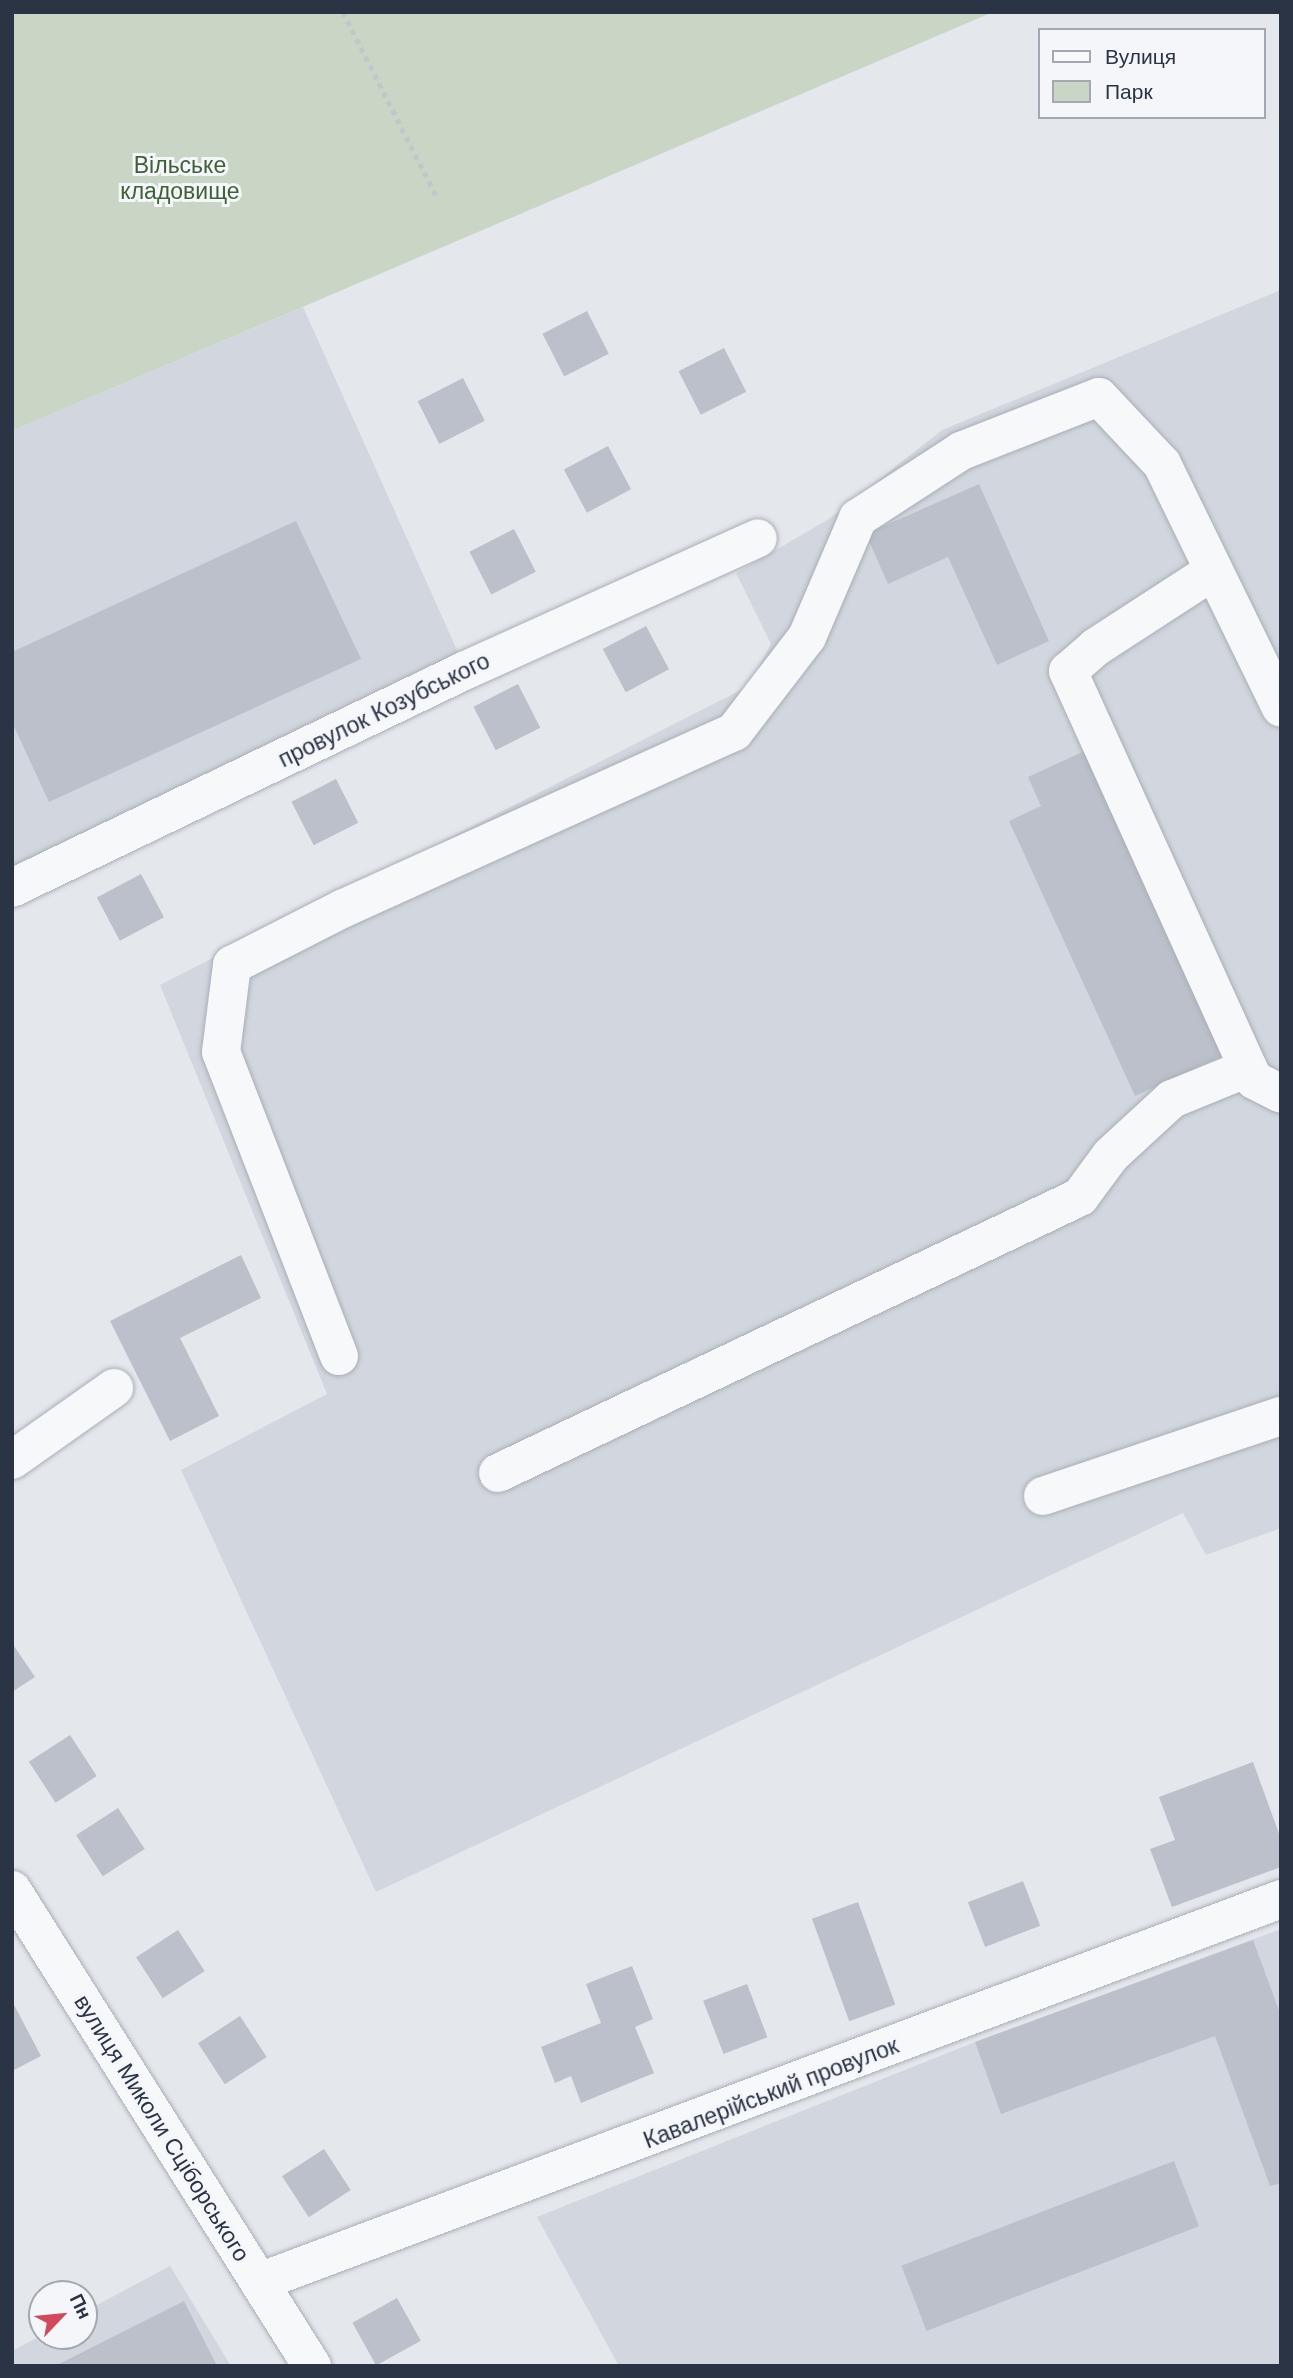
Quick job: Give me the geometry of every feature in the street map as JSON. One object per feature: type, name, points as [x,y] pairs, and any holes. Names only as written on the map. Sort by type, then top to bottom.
[{"type":"street","points":[[339,1356],[221,1052],[232,965],[344,908],[734,732],[807,637],[858,518],[961,451],[1099,397],[1161,464],[1281,708]]},
{"type":"street","name":"провулок Козубського","points":[[12,888],[466,670],[758,538]]},
{"type":"street","points":[[1213,571],[1097,647],[1068,671],[1254,1080],[1281,1094]]},
{"type":"street","points":[[498,1473],[1080,1197],[1111,1155],[1172,1099],[1248,1068]]},
{"type":"street","points":[[12,1460],[114,1388]]},
{"type":"street","points":[[1043,1496],[1281,1416]]},
{"type":"street","name":"вулиця Миколи Сціборського","points":[[12,1889],[312,2366]]},
{"type":"street","name":"Кавалерійський провулок","points":[[259,2282],[1281,1899]]},
{"type":"path","points":[[343,12],[438,199]]},
{"type":"shaded area","points":[[1281,290],[1281,1528],[1206,1555],[1183,1513],[376,1892],[181,1470],[327,1394],[160,985],[749,686],[771,644],[736,573],[829,519],[942,430]]},
{"type":"shaded area","points":[[303,307],[466,670],[12,888],[12,431]]},
{"type":"shaded area","points":[[1281,1929],[1281,2366],[619,2366],[537,2217],[975,2042]]},
{"type":"shaded area","points":[[170,2266],[231,2366],[12,2366],[12,2351],[28,2342],[28,2350],[98,2350],[98,2305]]},
{"type":"green space","name":"Вільське кладовище","points":[[12,12],[993,12],[12,431]]},
{"type":"building","points":[[587,311],[609,354],[564,376],[542,334]]},
{"type":"building","points":[[724,348],[746,392],[701,415],[679,371]]},
{"type":"building","points":[[463,378],[485,421],[439,444],[418,401]]},
{"type":"building","points":[[608,446],[631,489],[587,513],[564,469]]},
{"type":"building","points":[[979,484],[1049,641],[997,665],[948,557],[888,584],[866,534]]},
{"type":"building","points":[[296,521],[361,659],[49,802],[12,722],[12,652]]},
{"type":"building","points":[[514,529],[536,572],[491,594],[469,552]]},
{"type":"building","points":[[646,626],[669,669],[626,692],[603,649]]},
{"type":"building","points":[[518,684],[540,728],[496,750],[473,707]]},
{"type":"building","points":[[1089,749],[1229,1053],[1135,1096],[1009,821],[1041,806],[1028,777]]},
{"type":"building","points":[[336,779],[358,823],[314,845],[291,802]]},
{"type":"building","points":[[141,874],[164,917],[120,941],[97,897]]},
{"type":"building","points":[[241,1255],[261,1298],[180,1338],[219,1416],[170,1441],[110,1321]]},
{"type":"building","points":[[12,1643],[35,1677],[12,1692]]},
{"type":"building","points":[[70,1735],[97,1776],[56,1803],[29,1762]]},
{"type":"building","points":[[1253,1762],[1281,1839],[1281,1867],[1172,1907],[1150,1849],[1175,1840],[1159,1797]]},
{"type":"building","points":[[118,1808],[145,1849],[103,1876],[76,1835]]},
{"type":"building","points":[[1023,1881],[1040,1926],[985,1947],[968,1902]]},
{"type":"building","points":[[858,1902],[895,2004],[849,2021],[812,1919]]},
{"type":"building","points":[[178,1930],[205,1971],[163,1998],[136,1957]]},
{"type":"building","points":[[1253,1940],[1281,2016],[1281,2183],[1270,2186],[1215,2036],[1001,2114],[975,2042]]},
{"type":"building","points":[[632,1966],[653,2019],[635,2027],[654,2073],[581,2103],[571,2076],[555,2083],[541,2047],[601,2023],[586,1984]]},
{"type":"building","points":[[747,1984],[767,2037],[724,2054],[703,2001]]},
{"type":"building","points":[[12,2001],[41,2056],[12,2071]]},
{"type":"building","points":[[240,2016],[267,2057],[225,2084],[198,2043]]},
{"type":"building","points":[[324,2149],[351,2190],[309,2217],[282,2176]]},
{"type":"building","points":[[1174,2161],[1199,2226],[926,2331],[901,2266]]},
{"type":"building","points":[[397,2298],[421,2341],[376,2366],[352,2323]]},
{"type":"building","points":[[184,2301],[217,2366],[55,2366],[87,2350],[98,2350],[98,2344]]}]
